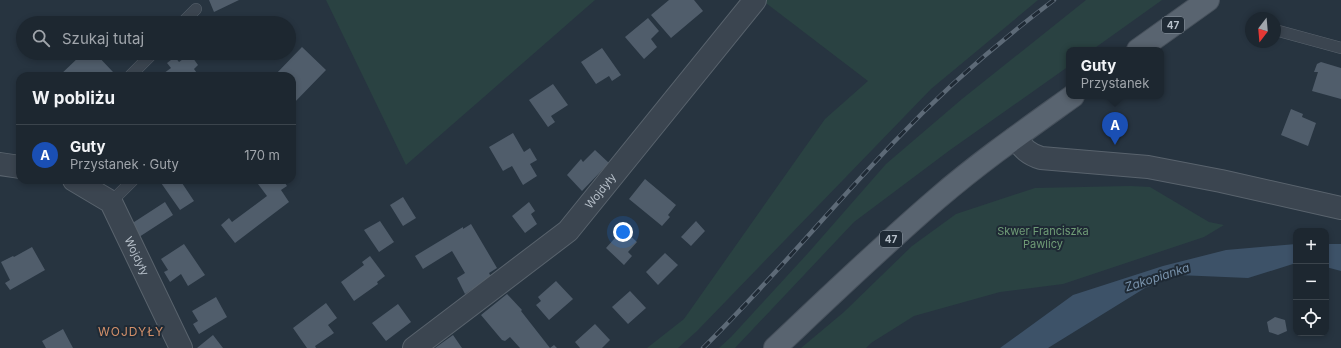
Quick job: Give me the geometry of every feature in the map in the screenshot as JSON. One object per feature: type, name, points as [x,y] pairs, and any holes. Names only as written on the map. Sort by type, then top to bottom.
[{"type":"main road","name":"47","points":[[1142,47],[1208,0]]},
{"type":"main road","name":"47","points":[[775,348],[871,257],[916,217],[955,184],[1069,99]]},
{"type":"street","name":"Wojdyły","points":[[414,348],[568,231],[755,0]]},
{"type":"street","points":[[1015,138],[1025,151],[1041,158],[1148,167],[1341,208]]},
{"type":"street","points":[[0,164],[16,166]]},
{"type":"street","points":[[81,184],[111,202]]},
{"type":"street","name":"Wojdyły","points":[[111,202],[181,348]]},
{"type":"lane","points":[[189,16],[196,9]]},
{"type":"lane","points":[[1281,32],[1341,48]]},
{"type":"lane","points":[[134,72],[145,60]]},
{"type":"lane","points":[[111,202],[129,184]]},
{"type":"green space","points":[[326,0],[595,0],[406,165]]},
{"type":"green space","points":[[762,0],[1038,0],[931,89],[697,331],[678,348],[647,348],[684,319],[825,119],[868,81]]},
{"type":"green space","points":[[1086,0],[1162,0],[1096,47],[1066,47],[1066,68],[950,150],[854,222],[735,348],[719,348],[731,337],[809,252],[886,164],[962,99]]},
{"type":"green space","name":"Skwer Franciszka Pawlicy","points":[[1150,187],[1209,222],[1224,225],[1204,237],[1063,284],[1000,292],[914,316],[871,343],[866,348],[801,348],[844,312],[912,246],[956,214],[1035,188]]},
{"type":"water","name":"Zakopianka","points":[[1293,244],[1293,264],[1248,278],[1178,275],[1145,288],[1048,348],[1000,348],[1073,295],[1163,266],[1226,250]]},
{"type":"water","points":[[1329,244],[1341,244],[1341,271],[1329,268]]},
{"type":"building","points":[[209,0],[239,0],[214,12]]},
{"type":"building","points":[[669,0],[694,0],[703,11],[671,38],[651,15]]},
{"type":"building","points":[[648,18],[659,31],[651,39],[657,47],[644,59],[625,37]]},
{"type":"building","points":[[302,47],[326,70],[296,101],[296,72],[278,72],[289,60],[296,60],[296,53]]},
{"type":"building","points":[[602,48],[621,75],[612,81],[609,76],[596,84],[581,62]]},
{"type":"building","points":[[76,60],[102,60],[113,72],[111,72],[63,72]]},
{"type":"building","points":[[171,60],[177,60],[179,62],[182,60],[194,60],[198,65],[194,69],[196,72],[166,72],[171,68],[167,63]]},
{"type":"building","points":[[1321,62],[1341,68],[1341,99],[1312,91],[1318,72],[1314,72],[1317,64]]},
{"type":"building","points":[[553,84],[568,105],[551,116],[555,122],[548,127],[529,100]]},
{"type":"building","points":[[1291,109],[1303,114],[1302,117],[1316,123],[1308,146],[1281,135]]},
{"type":"building","points":[[513,133],[524,152],[530,148],[537,160],[530,164],[537,176],[523,185],[512,166],[503,171],[489,147]]},
{"type":"building","points":[[595,150],[609,163],[582,191],[567,175],[581,159],[583,162]]},
{"type":"building","points":[[645,179],[676,205],[668,215],[670,217],[662,226],[629,199]]},
{"type":"building","points":[[162,184],[183,184],[194,201],[180,210]]},
{"type":"building","points":[[258,184],[286,184],[287,186],[281,190],[289,202],[235,243],[221,225],[229,218],[232,222],[267,196]]},
{"type":"building","points":[[403,197],[416,218],[403,226],[390,205]]},
{"type":"building","points":[[165,202],[173,215],[136,239],[128,226]]},
{"type":"building","points":[[529,202],[535,211],[531,214],[537,224],[525,233],[512,216]]},
{"type":"building","points":[[380,221],[394,242],[379,252],[364,230]]},
{"type":"building","points":[[696,221],[705,231],[691,246],[681,237]]},
{"type":"building","points":[[471,224],[497,268],[489,273],[491,277],[465,294],[457,278],[465,273],[452,251],[423,269],[415,256],[463,227],[463,229]]},
{"type":"building","points":[[623,229],[637,242],[628,252],[632,256],[624,265],[606,248]]},
{"type":"building","points":[[184,244],[205,275],[188,286],[181,274],[170,282],[164,272],[168,270],[161,259]]},
{"type":"building","points":[[32,247],[45,270],[10,290],[5,283],[10,280],[1,262]]},
{"type":"building","points":[[665,253],[678,265],[658,285],[646,272]]},
{"type":"building","points":[[370,256],[385,276],[377,282],[378,284],[354,301],[341,282],[364,265],[362,262]]},
{"type":"building","points":[[556,281],[573,299],[549,320],[536,305],[541,301],[538,297]]},
{"type":"building","points":[[630,291],[646,308],[628,324],[612,307]]},
{"type":"building","points":[[507,294],[522,310],[521,311],[550,348],[520,348],[510,337],[505,341],[502,340],[481,315]]},
{"type":"building","points":[[216,297],[227,317],[199,334],[193,324],[198,321],[192,311]]},
{"type":"building","points":[[326,303],[337,318],[328,325],[334,333],[315,346],[316,348],[307,348],[293,328]]},
{"type":"building","points":[[398,304],[411,322],[386,341],[372,323]]},
{"type":"building","points":[[1275,317],[1285,320],[1287,331],[1278,335],[1269,332],[1267,322]]},
{"type":"building","points":[[595,324],[610,340],[602,348],[580,348],[575,342]]},
{"type":"building","points":[[63,329],[73,348],[46,348],[42,341]]},
{"type":"building","points":[[213,335],[223,348],[197,348]]},
{"type":"building","points":[[453,335],[462,348],[435,348]]},
{"type":"building","points":[[554,345],[557,348],[550,348]]},
{"type":"railway","points":[[703,348],[752,298],[870,168],[932,104],[1012,33],[1054,0]]},
{"type":"place","name":"Guty","points":[[1115,145]]},
{"type":"district","name":"WOJDYŁY","points":[[131,331]]}]
